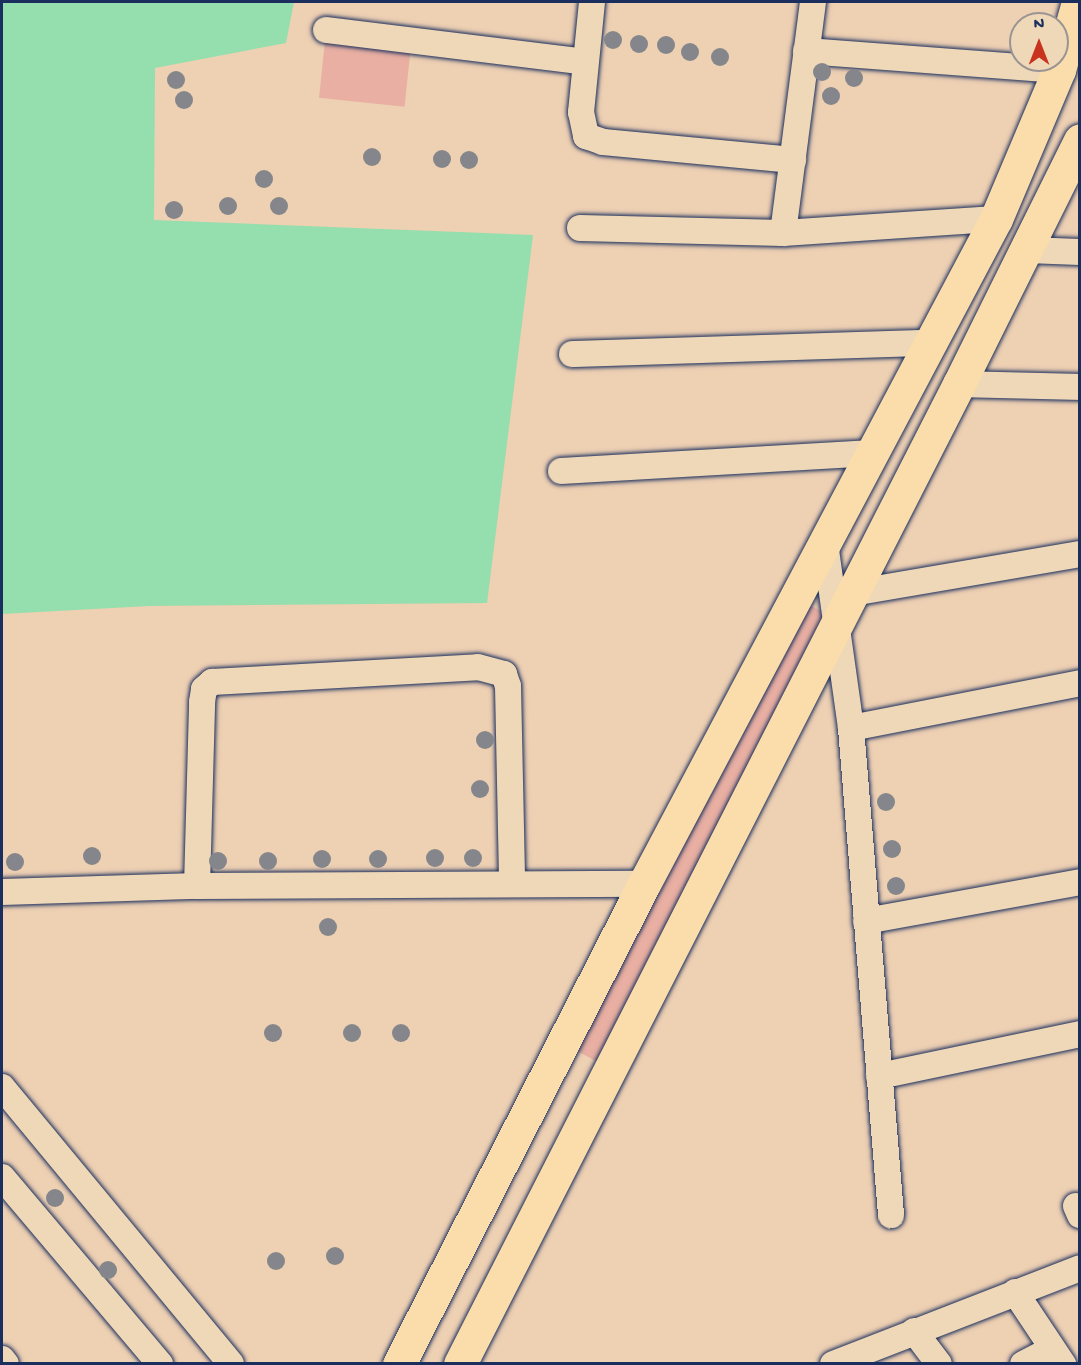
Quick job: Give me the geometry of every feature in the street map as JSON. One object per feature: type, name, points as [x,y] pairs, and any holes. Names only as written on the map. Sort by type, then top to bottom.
[{"type":"main road","points":[[1069,34],[1078,2]]},
{"type":"main road","points":[[399,1364],[644,884],[996,219],[1058,72]]},
{"type":"main road","points":[[460,1364],[1027,250],[1080,140]]},
{"type":"street","points":[[592,2],[581,126],[591,139],[793,160]]},
{"type":"street","points":[[783,233],[813,2]]},
{"type":"street","points":[[326,30],[585,62]]},
{"type":"street","points":[[806,51],[1009,66]]},
{"type":"street","points":[[580,228],[783,233],[996,219]]},
{"type":"street","points":[[1027,250],[1080,252]]},
{"type":"street","points":[[572,354],[931,343]]},
{"type":"street","points":[[959,384],[1080,387]]},
{"type":"street","points":[[561,471],[872,453]]},
{"type":"street","points":[[825,543],[850,728],[891,1215]]},
{"type":"street","points":[[852,592],[1080,554]]},
{"type":"street","points":[[197,886],[202,702],[204,689],[212,682],[478,667],[504,674],[508,686],[512,883]]},
{"type":"street","points":[[850,728],[1080,683]]},
{"type":"street","points":[[2,892],[197,886],[644,884]]},
{"type":"street","points":[[866,921],[1079,888]]},
{"type":"street","points":[[879,1076],[1080,1034]]},
{"type":"street","points":[[2,1087],[231,1364]]},
{"type":"street","points":[[2,1176],[160,1364]]},
{"type":"street","points":[[833,1364],[1080,1268]]},
{"type":"street","points":[[1016,1293],[1057,1357],[1023,1364]]},
{"type":"street","points":[[914,1331],[939,1364]]},
{"type":"street","points":[[2,1359],[6,1364]]},
{"type":"green space","points":[[2,2],[294,2],[286,43],[155,68],[154,220],[533,235],[487,603],[149,606],[2,614]]},
{"type":"building","points":[[325,41],[411,50],[405,107],[319,98]]},
{"type":"building","points":[[787,593],[848,625],[612,1070],[551,1037]]}]
